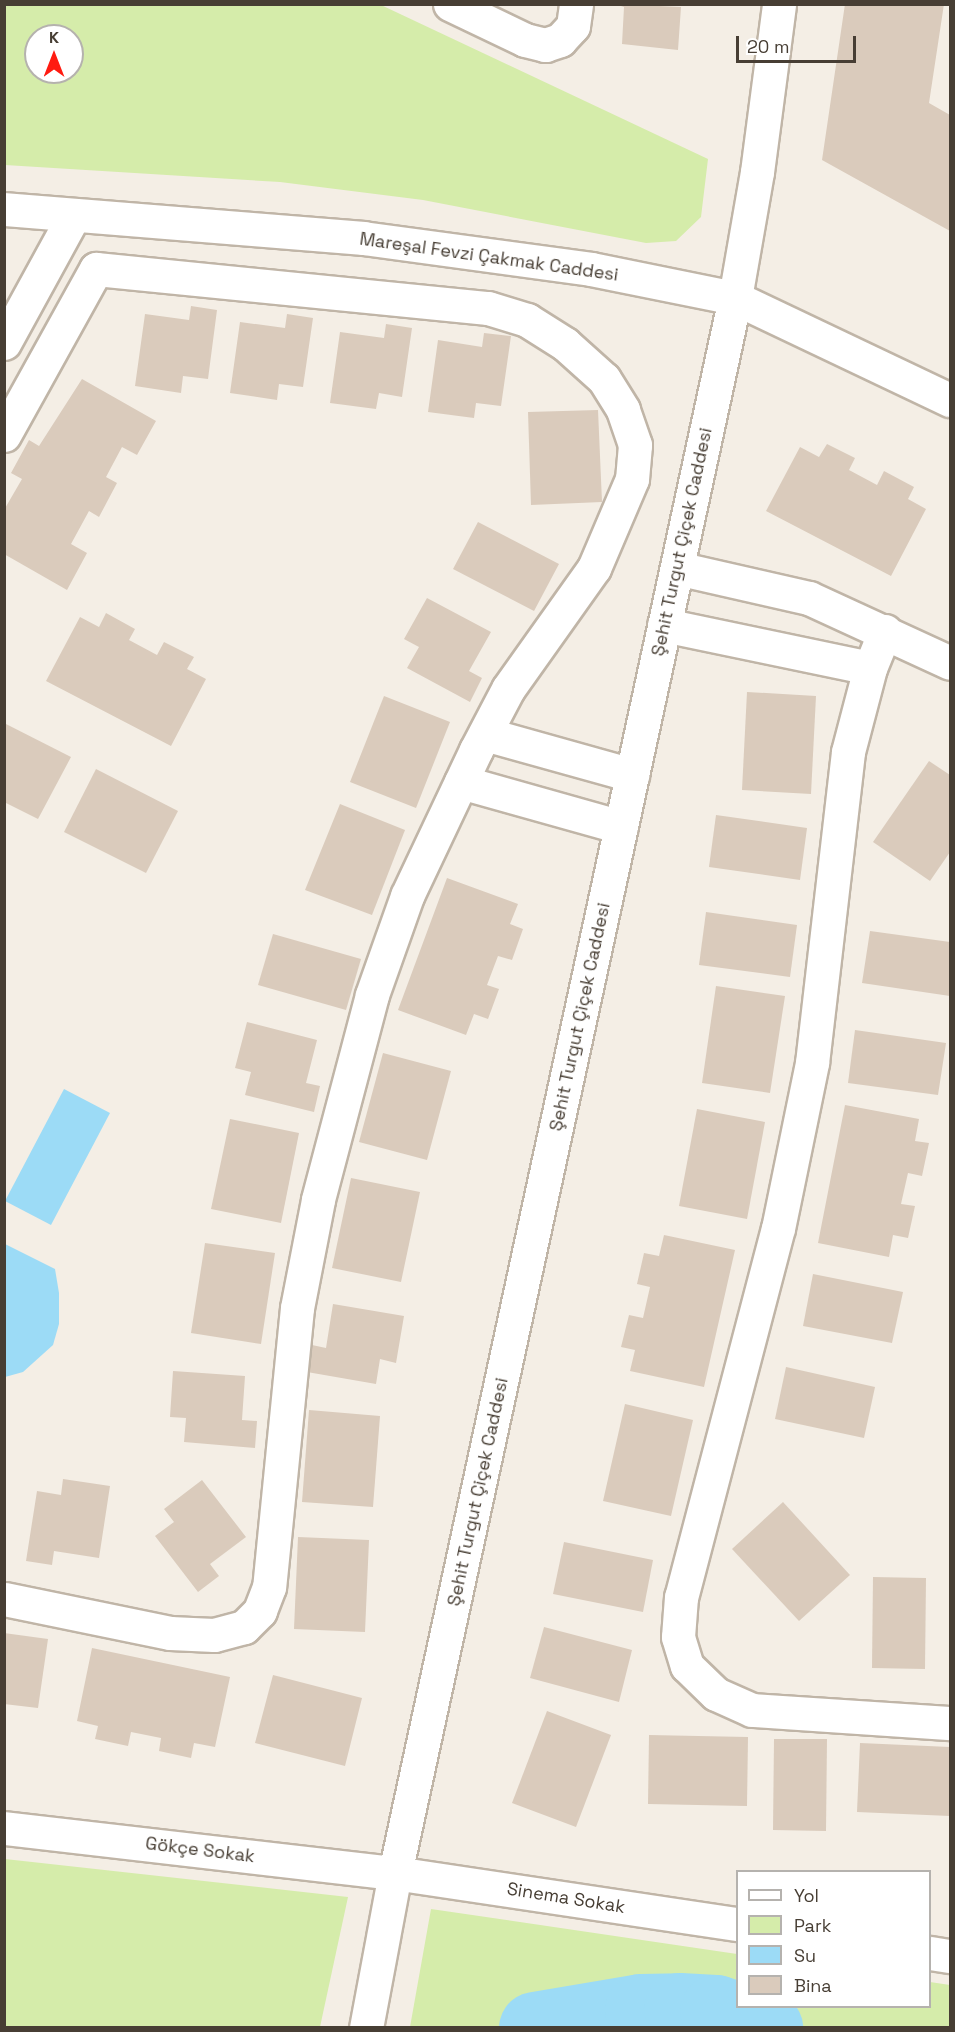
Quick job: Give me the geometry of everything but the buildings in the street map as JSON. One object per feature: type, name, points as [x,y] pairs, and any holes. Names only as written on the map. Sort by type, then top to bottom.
[{"type":"street","points":[[450,4],[525,40],[546,45],[560,40],[573,26],[576,4]]},
{"type":"street","name":"Şehit Turgut Çiçek Caddesi","points":[[366,2028],[395,1873],[735,298],[757,172],[778,4]]},
{"type":"street","name":"Mareşal Fevzi Çakmak Caddesi","points":[[4,209],[363,238],[591,269],[735,298],[951,400]]},
{"type":"street","points":[[4,343],[74,215]]},
{"type":"street","points":[[4,435],[96,269],[488,308],[527,320],[565,344],[604,379],[623,410],[635,445],[632,479],[594,568],[508,689],[407,896],[372,995],[338,1114],[297,1308],[269,1587],[260,1611],[244,1627],[214,1635],[170,1633],[4,1599]]},
{"type":"street","points":[[677,568],[809,598],[951,663]]},
{"type":"street","points":[[664,625],[870,668]]},
{"type":"street","points":[[885,631],[870,668],[848,752],[812,1063],[778,1228],[681,1597],[678,1637],[687,1666],[716,1694],[752,1710],[951,1723]]},
{"type":"street","points":[[485,734],[632,775]]},
{"type":"street","points":[[461,782],[621,827]]},
{"type":"street","name":"Gökçe Sokak","points":[[4,1828],[395,1873]]},
{"type":"street","name":"Sinema Sokak","points":[[395,1873],[736,1924]]},
{"type":"street","points":[[931,1953],[951,1956]]},
{"type":"green space","points":[[4,5],[381,5],[708,159],[701,217],[676,241],[646,243],[423,200],[280,182],[5,165]]},
{"type":"green space","points":[[5,1859],[348,1897],[320,2027],[5,2027]]},
{"type":"green space","points":[[431,1909],[736,1954],[736,2008],[931,2008],[931,1982],[950,1985],[950,2027],[410,2027]]},
{"type":"water","points":[[64,1089],[110,1113],[51,1225],[5,1201]]},
{"type":"water","points":[[5,1244],[55,1269],[59,1293],[59,1324],[53,1345],[23,1372],[5,1377]]},
{"type":"waterway","points":[[535,2028],[641,2010],[680,2009],[716,2011],[767,2028]]}]
